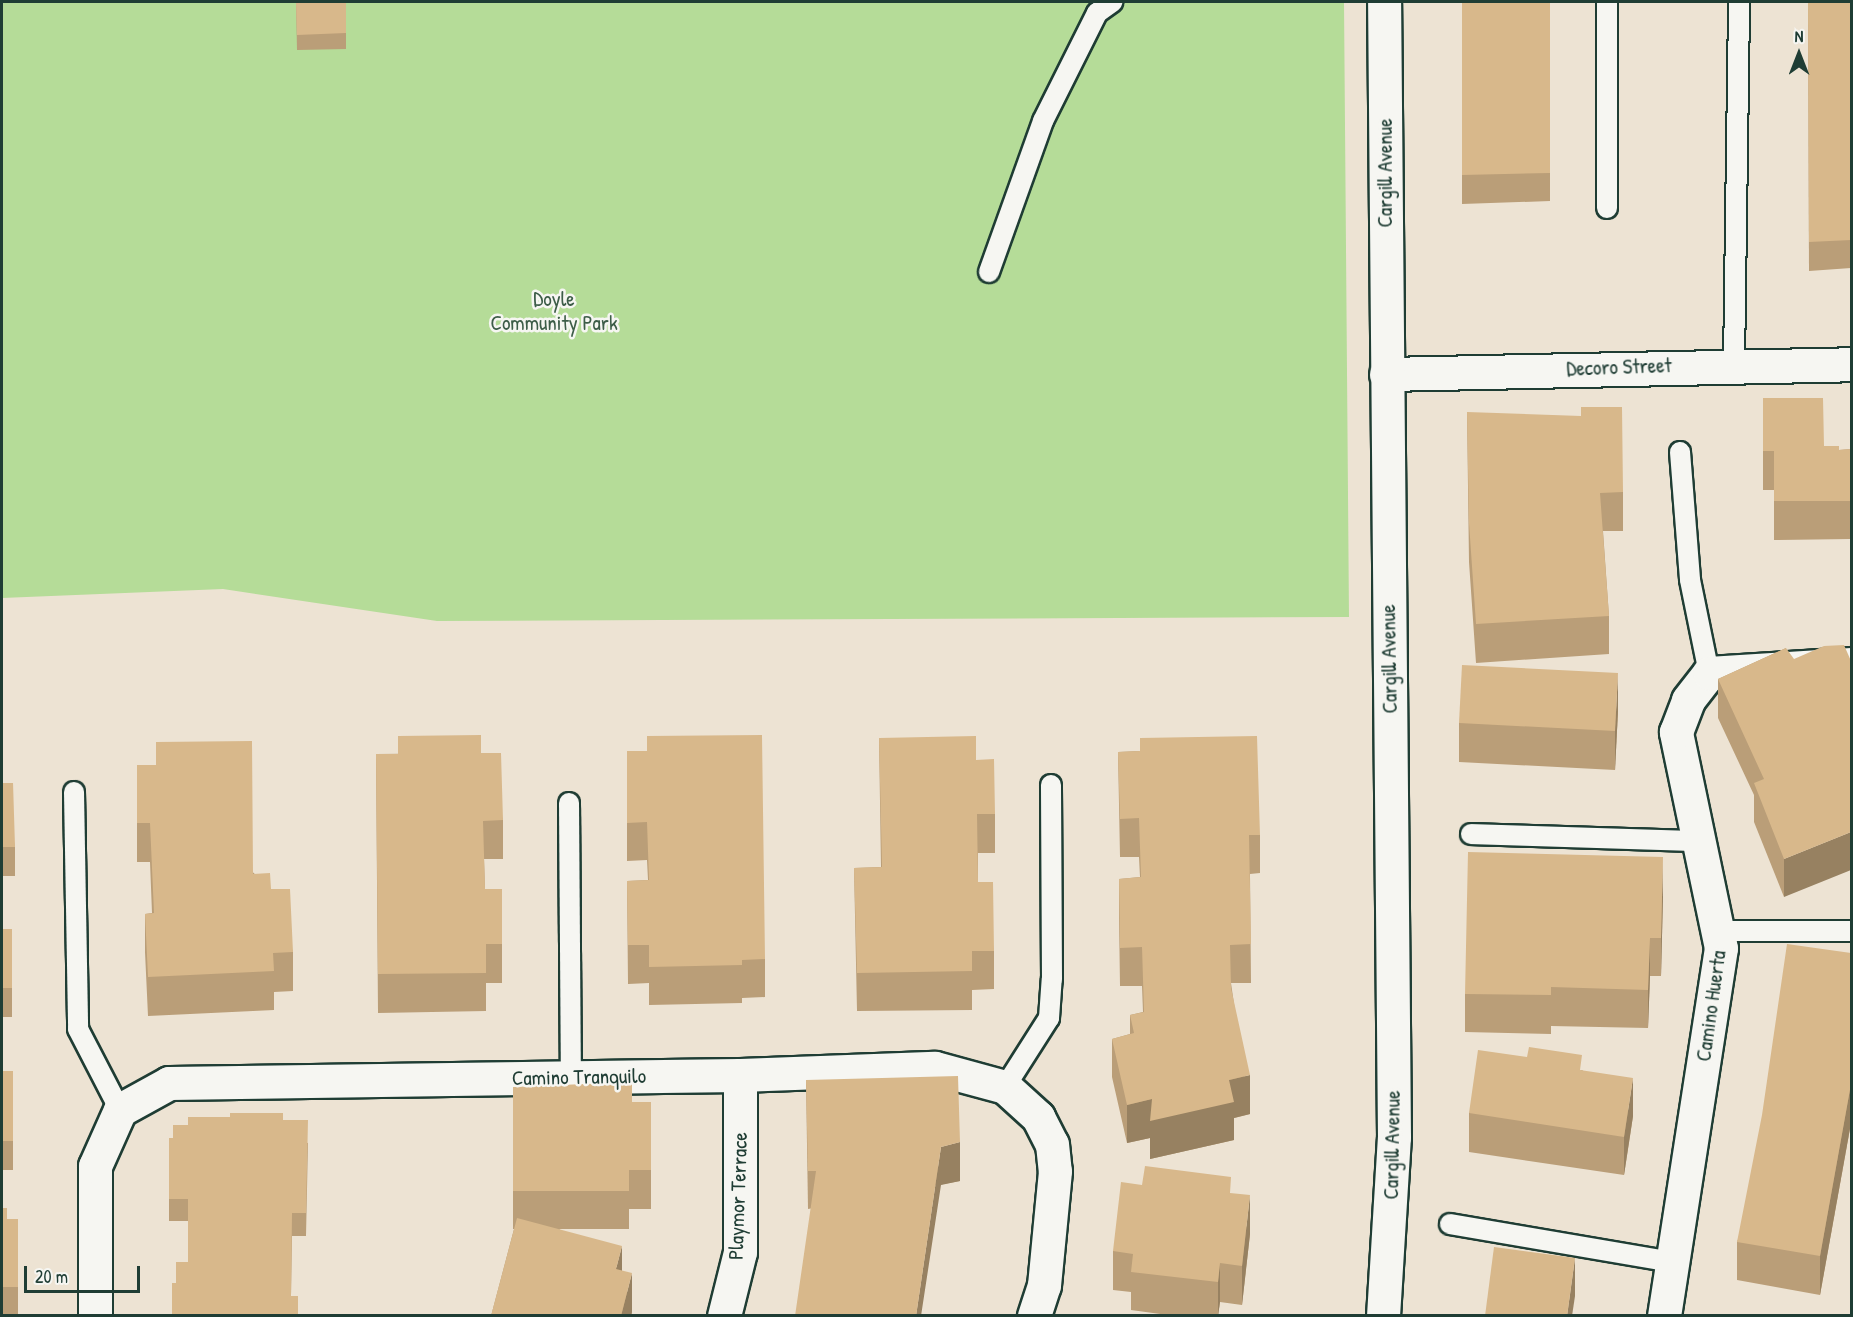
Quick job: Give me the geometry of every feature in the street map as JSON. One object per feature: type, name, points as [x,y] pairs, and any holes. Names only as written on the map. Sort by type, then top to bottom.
[{"type":"street","name":"Cargill Avenue","points":[[1383,1316],[1394,1137],[1384,2]]},
{"type":"street","name":"Decoro Street","points":[[1386,374],[1734,364],[1851,364]]},
{"type":"street","points":[[1709,674],[1851,663]]},
{"type":"street","name":"Camino Huerta","points":[[1664,1316],[1721,948],[1676,732],[1688,700],[1709,674]]},
{"type":"street","name":"Camino Tranquilo","points":[[120,1110],[169,1083],[740,1075],[935,1068],[1005,1087],[1038,1117],[1052,1144],[1054,1171],[1044,1285],[1034,1316]]},
{"type":"street","name":"Playmor Terrace","points":[[724,1316],[740,1252],[740,1075]]},
{"type":"street","points":[[94,1316],[94,1166],[120,1110]]},
{"type":"lane","points":[[989,272],[1043,122],[1097,13],[1112,2]]},
{"type":"lane","points":[[1607,2],[1607,208]]},
{"type":"lane","points":[[1734,364],[1739,2]]},
{"type":"lane","points":[[1680,452],[1690,580],[1709,674]]},
{"type":"lane","points":[[1005,1087],[1048,1018],[1052,979],[1051,785]]},
{"type":"lane","points":[[75,792],[78,1029],[120,1110]]},
{"type":"lane","points":[[569,803],[571,1078]]},
{"type":"lane","points":[[1470,834],[1699,841]]},
{"type":"lane","points":[[1717,931],[1851,931]]},
{"type":"lane","points":[[1450,1224],[1672,1262]]},
{"type":"green space","name":"Doyle Community Park","points":[[2,2],[1344,2],[1349,617],[437,621],[223,589],[2,598]]},
{"type":"building","points":[[296,2],[346,2],[346,33],[297,35]]},
{"type":"building","points":[[1462,2],[1550,2],[1550,173],[1462,175]]},
{"type":"building","points":[[1808,2],[1851,2],[1851,240],[1809,242]]},
{"type":"building","points":[[1763,398],[1823,398],[1824,446],[1839,446],[1839,450],[1851,449],[1851,501],[1774,501],[1774,451],[1763,451]]},
{"type":"building","points":[[1581,407],[1622,407],[1623,492],[1600,493],[1609,616],[1476,624],[1469,523],[1467,412],[1581,416]]},
{"type":"building","points":[[1844,645],[1851,661],[1851,832],[1784,859],[1754,783],[1764,779],[1718,679],[1786,648],[1794,659],[1824,646]]},
{"type":"building","points":[[1462,665],[1618,673],[1615,731],[1459,723]]},
{"type":"building","points":[[481,735],[481,753],[501,753],[503,820],[483,821],[485,889],[502,889],[502,944],[486,944],[486,973],[378,974],[376,754],[398,754],[398,736]]},
{"type":"building","points":[[762,735],[765,959],[742,960],[742,965],[649,967],[649,945],[628,945],[627,881],[649,880],[647,822],[627,823],[627,751],[647,751],[647,736]]},
{"type":"building","points":[[976,736],[976,760],[994,759],[995,814],[977,814],[978,882],[993,882],[994,951],[972,951],[972,971],[857,973],[854,868],[882,867],[879,738]]},
{"type":"building","points":[[1257,736],[1260,835],[1249,835],[1251,944],[1230,945],[1231,988],[1250,1075],[1229,1080],[1234,1102],[1150,1121],[1152,1099],[1127,1105],[1112,1039],[1134,1033],[1130,1015],[1144,1012],[1142,947],[1120,948],[1119,879],[1141,877],[1139,818],[1120,819],[1118,752],[1140,751],[1140,738]]},
{"type":"building","points":[[252,741],[253,874],[270,873],[271,889],[290,889],[293,952],[273,953],[274,971],[148,977],[145,914],[154,913],[150,823],[137,823],[137,765],[156,765],[156,742]]},
{"type":"building","points":[[2,783],[13,783],[15,847],[2,847]]},
{"type":"building","points":[[1468,852],[1663,857],[1661,938],[1650,938],[1648,990],[1551,987],[1551,995],[1465,994]]},
{"type":"building","points":[[2,929],[12,929],[12,988],[2,988]]},
{"type":"building","points":[[1787,944],[1851,953],[1851,1084],[1820,1256],[1737,1242],[1762,1115]]},
{"type":"building","points":[[1529,1047],[1582,1055],[1580,1070],[1633,1078],[1624,1137],[1469,1113],[1478,1050],[1527,1057]]},
{"type":"building","points":[[2,1071],[13,1071],[13,1141],[2,1141]]},
{"type":"building","points":[[958,1076],[960,1142],[941,1147],[916,1316],[795,1316],[816,1171],[808,1171],[806,1080]]},
{"type":"building","points":[[632,1082],[632,1102],[651,1102],[651,1170],[629,1170],[629,1191],[513,1191],[513,1087]]},
{"type":"building","points":[[230,1113],[283,1113],[283,1120],[308,1120],[306,1213],[292,1213],[291,1296],[298,1296],[298,1316],[172,1316],[172,1283],[176,1283],[176,1262],[188,1262],[188,1199],[169,1199],[169,1138],[173,1138],[173,1125],[188,1125],[188,1117],[230,1117]]},
{"type":"building","points":[[1145,1166],[1231,1177],[1230,1193],[1250,1195],[1242,1266],[1220,1263],[1218,1282],[1131,1272],[1133,1254],[1113,1251],[1121,1182],[1142,1185]]},
{"type":"building","points":[[2,1208],[7,1208],[7,1219],[18,1219],[18,1287],[2,1287]]},
{"type":"building","points":[[517,1218],[622,1246],[616,1269],[632,1273],[621,1316],[491,1316]]},
{"type":"building","points":[[1494,1247],[1575,1258],[1567,1316],[1485,1316]]}]
